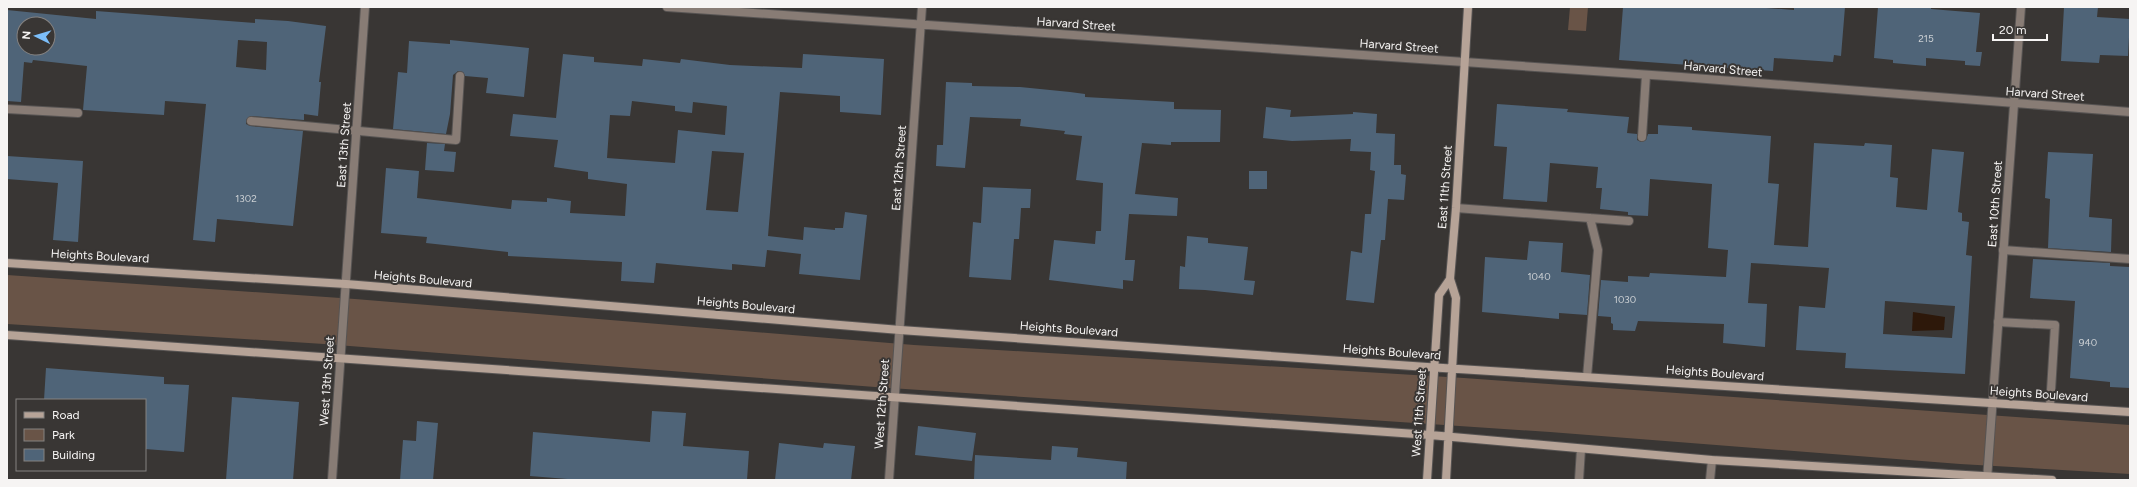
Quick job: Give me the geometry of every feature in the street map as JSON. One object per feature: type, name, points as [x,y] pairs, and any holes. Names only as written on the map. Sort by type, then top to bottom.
[{"type":"main road","name":"East 11th Street","points":[[1452,368],[1456,298],[1450,279],[1456,208],[1468,7]]},
{"type":"main road","name":"Heights Boulevard","points":[[7,263],[346,284],[900,330],[1435,367],[2130,412]]},
{"type":"main road","name":"West 11th Street","points":[[1427,480],[1439,295],[1450,279]]},
{"type":"main road","points":[[7,335],[340,360],[895,397],[1449,437],[1712,460],[1987,478],[2052,480]]},
{"type":"main road","points":[[1446,480],[1452,368]]},
{"type":"street","name":"East 13th Street","points":[[346,284],[365,7]]},
{"type":"street","name":"Harvard Street","points":[[667,7],[1646,75],[2130,112]]},
{"type":"street","name":"East 12th Street","points":[[900,330],[922,7]]},
{"type":"street","name":"East 10th Street","points":[[1987,478],[2021,7]]},
{"type":"street","points":[[1642,137],[1646,75]]},
{"type":"street","points":[[251,121],[456,140],[460,76]]},
{"type":"street","points":[[7,108],[78,113]]},
{"type":"street","points":[[1456,208],[1629,221]]},
{"type":"street","points":[[1587,377],[1598,250],[1590,218]]},
{"type":"street","points":[[2003,250],[2130,259]]},
{"type":"street","name":"West 13th Street","points":[[332,480],[346,284]]},
{"type":"street","points":[[1998,322],[2055,325],[2050,407]]},
{"type":"street","name":"West 12th Street","points":[[889,480],[900,330]]},
{"type":"street","points":[[1579,480],[1581,449]]},
{"type":"street","points":[[1710,480],[1712,460]]},
{"type":"green space","points":[[1570,7],[1588,7],[1586,31],[1568,30]]},
{"type":"green space","points":[[7,275],[355,299],[914,345],[1464,378],[2130,425],[2130,474],[1960,464],[1550,432],[875,387],[324,344],[7,324]]},
{"type":"shaded area","points":[[1913,312],[1945,317],[1944,330],[1912,331]]},
{"type":"building","points":[[1623,7],[1752,7],[1794,10],[1794,7],[1845,7],[1841,56],[1834,55],[1833,62],[1774,58],[1773,71],[1619,60]]},
{"type":"building","points":[[1878,7],[1931,7],[1931,9],[1980,13],[1976,52],[1982,52],[1980,66],[1965,65],[1965,61],[1926,58],[1926,66],[1893,63],[1893,60],[1874,58]]},
{"type":"building","points":[[2064,7],[2098,7],[2097,17],[2130,19],[2128,56],[2100,55],[2099,63],[2061,61]]},
{"type":"building","points":[[7,10],[96,19],[96,11],[255,23],[255,19],[288,21],[326,26],[319,82],[321,82],[318,116],[304,114],[304,120],[251,116],[246,120],[246,124],[250,126],[303,131],[293,226],[217,219],[215,242],[193,240],[206,104],[165,101],[164,115],[83,110],[87,66],[33,60],[32,63],[24,62],[21,102],[7,101]],"holes":[[[238,40],[267,42],[266,70],[236,67]]]},
{"type":"building","points":[[450,40],[529,48],[524,97],[486,93],[488,78],[465,76],[463,72],[458,71],[453,75],[450,114],[446,134],[393,129],[398,72],[407,73],[409,41],[450,44]]},
{"type":"building","points":[[563,54],[594,57],[594,62],[642,66],[643,59],[680,63],[681,59],[730,65],[802,68],[803,54],[884,59],[881,115],[840,112],[840,96],[780,92],[768,236],[803,240],[804,227],[835,230],[835,228],[843,228],[845,212],[867,215],[860,280],[799,274],[801,254],[767,250],[765,267],[732,264],[732,270],[656,263],[654,283],[621,281],[622,262],[508,256],[508,252],[426,243],[427,237],[381,233],[386,168],[419,171],[417,198],[511,209],[512,200],[547,202],[547,198],[571,201],[570,213],[625,216],[627,184],[588,179],[588,172],[554,167],[558,140],[510,136],[513,114],[556,118]],"holes":[[[632,101],[675,106],[675,111],[692,113],[693,102],[727,106],[725,135],[678,130],[675,163],[607,158],[610,115],[630,116]],[[712,151],[744,153],[738,212],[706,210]]]},
{"type":"building","points":[[946,82],[972,83],[972,86],[1020,87],[1070,92],[1085,94],[1085,97],[1174,102],[1174,109],[1221,110],[1220,142],[1171,142],[1171,145],[1142,143],[1135,194],[1178,198],[1177,216],[1129,214],[1125,260],[1135,260],[1133,281],[1123,280],[1123,289],[1049,280],[1054,240],[1095,244],[1096,231],[1101,231],[1103,183],[1076,180],[1082,136],[1064,134],[1065,131],[1020,126],[1021,119],[970,117],[965,168],[936,166],[937,145],[943,145]]},
{"type":"building","points":[[1497,104],[1568,109],[1567,112],[1629,117],[1627,133],[1637,134],[1637,140],[1641,142],[1646,140],[1648,134],[1658,134],[1658,125],[1692,127],[1692,130],[1771,136],[1768,183],[1779,184],[1774,245],[1808,247],[1814,143],[1864,146],[1865,143],[1892,145],[1890,177],[1898,178],[1896,207],[1927,210],[1932,149],[1964,152],[1958,212],[1962,213],[1962,221],[1969,222],[1966,255],[1972,256],[1965,374],[1845,368],[1846,353],[1796,350],[1799,306],[1825,308],[1829,268],[1751,263],[1748,303],[1767,304],[1765,347],[1723,343],[1724,324],[1638,321],[1635,331],[1613,330],[1611,317],[1598,316],[1601,280],[1628,282],[1628,276],[1649,277],[1650,273],[1726,277],[1728,250],[1708,248],[1712,184],[1650,179],[1648,216],[1628,215],[1628,212],[1600,209],[1602,188],[1596,188],[1598,167],[1550,163],[1547,202],[1503,199],[1507,147],[1494,146]],"holes":[[[1885,301],[1955,306],[1952,338],[1883,334]]]},
{"type":"building","points":[[1266,107],[1291,110],[1290,117],[1353,114],[1353,112],[1377,114],[1376,133],[1395,134],[1394,165],[1401,165],[1401,174],[1406,175],[1404,200],[1388,199],[1385,240],[1381,240],[1374,303],[1346,300],[1351,251],[1362,253],[1365,214],[1371,214],[1375,171],[1370,170],[1371,152],[1350,151],[1351,139],[1292,141],[1263,138]]},
{"type":"building","points":[[427,143],[445,144],[444,151],[456,152],[454,172],[425,170]]},
{"type":"building","points":[[2048,152],[2093,154],[2089,217],[2112,219],[2111,252],[2048,248],[2050,199],[2045,198]]},
{"type":"building","points":[[7,156],[83,161],[78,242],[53,240],[58,183],[7,179]]},
{"type":"building","points":[[1249,171],[1267,171],[1267,189],[1249,189]]},
{"type":"building","points":[[983,187],[1031,189],[1030,208],[1021,208],[1019,239],[1014,239],[1011,280],[969,277],[973,222],[981,223]]},
{"type":"building","points":[[1187,236],[1208,238],[1208,243],[1248,247],[1244,280],[1255,281],[1253,295],[1179,289],[1180,266],[1185,267]]},
{"type":"building","points":[[1529,241],[1563,243],[1561,272],[1590,275],[1587,315],[1559,313],[1559,319],[1482,312],[1485,257],[1527,260]]},
{"type":"building","points":[[2033,259],[2110,263],[2110,266],[2130,267],[2130,388],[2110,387],[2110,382],[2070,378],[2075,301],[2030,298]]},
{"type":"building","points":[[46,368],[164,377],[164,384],[189,385],[184,452],[146,449],[146,399],[44,399]]},
{"type":"building","points":[[232,397],[299,402],[293,480],[226,480]]},
{"type":"building","points":[[652,411],[686,413],[683,446],[749,451],[747,480],[580,480],[530,476],[533,432],[650,442]]},
{"type":"building","points":[[417,421],[438,423],[433,480],[400,480],[403,440],[416,441]]},
{"type":"building","points":[[918,426],[976,433],[972,461],[915,455]]},
{"type":"building","points":[[779,443],[823,448],[824,443],[855,446],[851,480],[775,480]]},
{"type":"building","points":[[1052,446],[1078,448],[1077,457],[1127,462],[1126,480],[974,480],[975,455],[1051,460]]}]
